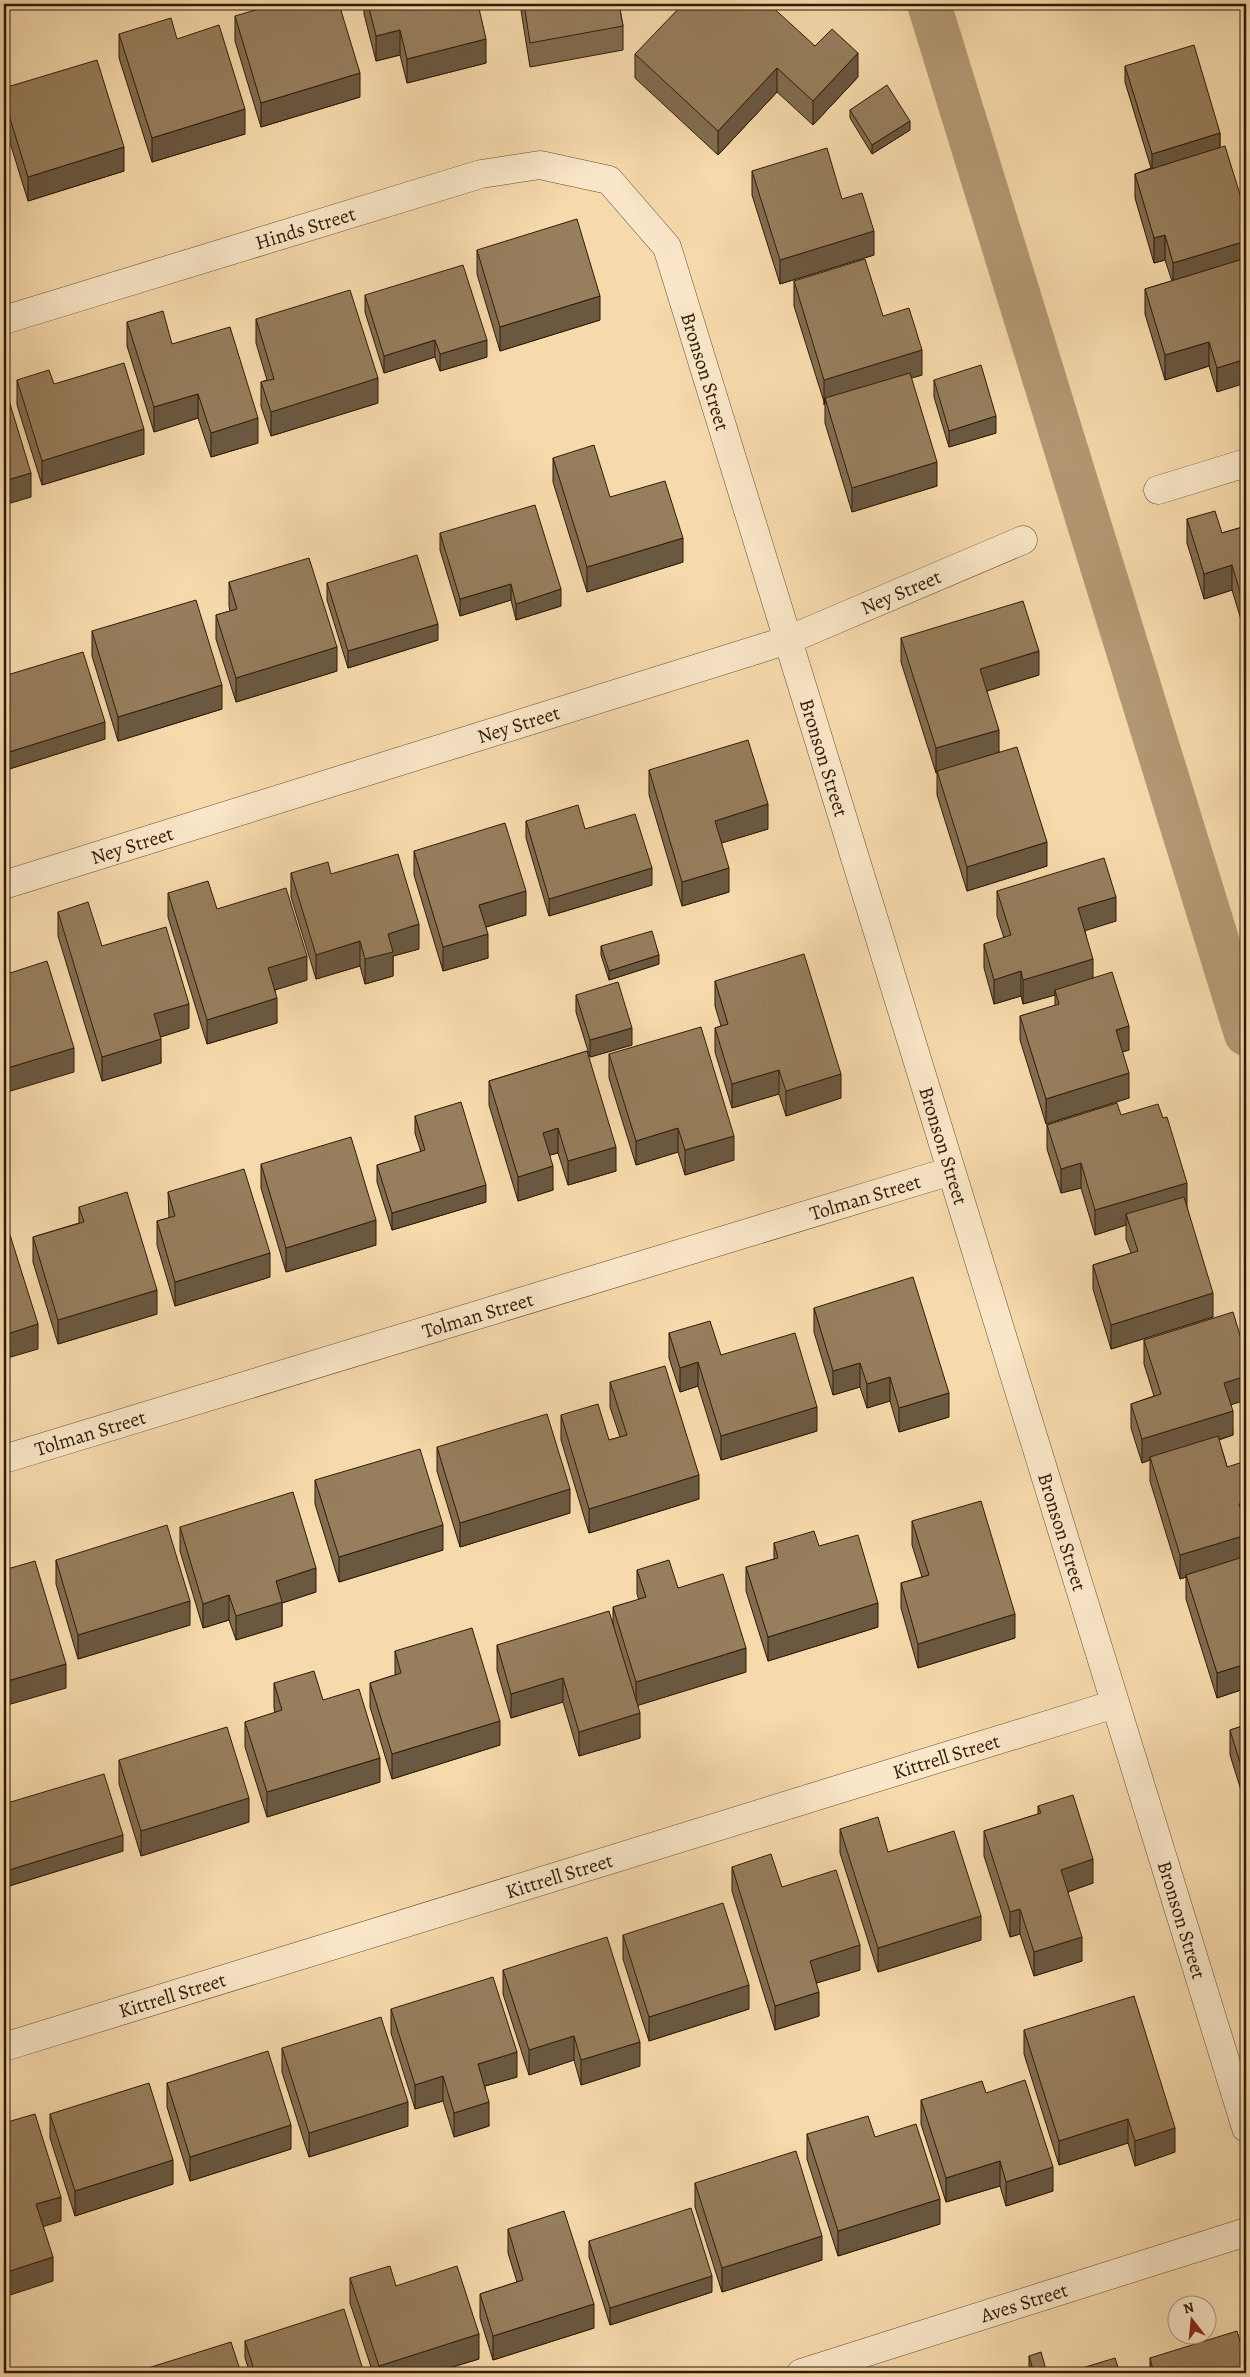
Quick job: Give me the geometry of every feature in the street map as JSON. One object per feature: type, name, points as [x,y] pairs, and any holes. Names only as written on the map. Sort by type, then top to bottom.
[{"type":"street","name":"Hinds Street","points":[[4,320],[481,174],[540,165],[609,180]]},
{"type":"street","name":"Bronson Street","points":[[609,180],[667,247],[1246,2128]]},
{"type":"street","points":[[1158,490],[1246,463]]},
{"type":"street","name":"Ney Street","points":[[4,885],[788,640],[1023,540]]},
{"type":"street","name":"Tolman Street","points":[[4,1460],[951,1171]]},
{"type":"street","name":"Kittrell Street","points":[[4,2047],[1115,1704]]},
{"type":"street","name":"Aves Street","points":[[801,2373],[1246,2232]]},
{"type":"building","points":[[276,4],[339,4],[360,73],[261,103],[235,16]]},
{"type":"building","points":[[368,4],[478,4],[486,39],[407,59],[400,30],[376,36]]},
{"type":"building","points":[[524,4],[619,4],[623,26],[530,43]]},
{"type":"building","points":[[683,4],[769,4],[815,46],[832,29],[858,53],[813,101],[777,68],[718,131],[635,54]]},
{"type":"building","points":[[171,18],[177,39],[219,25],[245,109],[152,138],[119,34]]},
{"type":"building","points":[[1194,45],[1220,133],[1152,154],[1125,66]]},
{"type":"building","points":[[97,60],[124,147],[28,177],[4,99],[4,88]]},
{"type":"building","points":[[887,85],[910,121],[872,145],[850,110]]},
{"type":"building","points":[[1225,146],[1246,214],[1246,241],[1173,263],[1165,235],[1154,238],[1135,174]]},
{"type":"building","points":[[827,148],[842,199],[862,193],[874,231],[780,260],[752,171]]},
{"type":"building","points":[[577,219],[600,296],[500,327],[477,250]]},
{"type":"building","points":[[1246,258],[1246,359],[1217,368],[1209,342],[1165,355],[1145,289]]},
{"type":"building","points":[[865,259],[883,316],[909,308],[922,350],[824,380],[794,281]]},
{"type":"building","points":[[463,265],[487,340],[440,354],[435,340],[384,356],[365,295]]},
{"type":"building","points":[[350,290],[378,378],[271,412],[261,382],[274,379],[256,319]]},
{"type":"building","points":[[163,311],[172,344],[230,327],[258,418],[211,433],[198,394],[154,407],[127,322]]},
{"type":"building","points":[[124,363],[144,429],[42,461],[17,380],[49,370],[54,384]]},
{"type":"building","points":[[981,365],[996,416],[949,431],[934,380]]},
{"type":"building","points":[[910,373],[937,462],[852,488],[825,398]]},
{"type":"building","points":[[7,394],[31,473],[4,481],[4,395]]},
{"type":"building","points":[[594,445],[610,497],[665,481],[683,538],[587,567],[553,458]]},
{"type":"building","points":[[535,505],[561,589],[516,604],[511,584],[460,599],[440,533]]},
{"type":"building","points":[[1215,511],[1222,533],[1246,526],[1246,612],[1232,565],[1204,574],[1187,519]]},
{"type":"building","points":[[417,555],[438,624],[348,651],[327,583]]},
{"type":"building","points":[[309,558],[337,647],[236,678],[216,615],[237,609],[229,582]]},
{"type":"building","points":[[196,600],[222,685],[118,717],[92,631]]},
{"type":"building","points":[[1023,601],[1039,651],[980,669],[999,730],[936,748],[901,638]]},
{"type":"building","points":[[83,652],[105,722],[6,753],[4,747],[4,676]]},
{"type":"building","points":[[748,740],[768,804],[715,821],[729,868],[682,882],[649,770]]},
{"type":"building","points":[[1017,747],[1047,842],[967,867],[937,771]]},
{"type":"building","points":[[578,805],[585,829],[635,814],[652,868],[549,899],[526,821]]},
{"type":"building","points":[[505,823],[526,891],[479,905],[488,934],[443,947],[414,851]]},
{"type":"building","points":[[398,854],[419,924],[388,934],[393,952],[365,959],[360,941],[316,955],[291,873],[328,862],[331,874]]},
{"type":"building","points":[[1104,858],[1116,897],[1078,908],[1093,959],[1023,980],[1021,971],[994,980],[984,944],[1011,935],[997,891]]},
{"type":"building","points":[[208,881],[217,909],[286,888],[307,956],[268,968],[277,998],[207,1020],[168,893]]},
{"type":"building","points":[[88,902],[102,946],[166,927],[189,1004],[154,1014],[161,1039],[102,1057],[58,912]]},
{"type":"building","points":[[652,931],[659,955],[609,971],[601,946]]},
{"type":"building","points":[[804,954],[841,1074],[786,1091],[779,1070],[732,1084],[715,1028],[728,1024],[715,981]]},
{"type":"building","points":[[47,961],[74,1048],[4,1069],[4,975]]},
{"type":"building","points":[[1112,972],[1129,1026],[1116,1030],[1129,1073],[1046,1099],[1020,1016],[1059,1004],[1055,990]]},
{"type":"building","points":[[618,982],[632,1028],[590,1040],[576,995]]},
{"type":"building","points":[[701,1027],[734,1136],[685,1150],[678,1128],[636,1141],[609,1054]]},
{"type":"building","points":[[587,1051],[616,1147],[568,1161],[558,1128],[543,1133],[553,1166],[518,1177],[489,1081]]},
{"type":"building","points":[[461,1102],[486,1185],[392,1213],[377,1165],[425,1150],[415,1116]]},
{"type":"building","points":[[1117,1103],[1121,1115],[1158,1104],[1163,1118],[1167,1117],[1187,1183],[1095,1210],[1081,1163],[1061,1169],[1047,1125]]},
{"type":"building","points":[[351,1137],[376,1220],[286,1248],[261,1164]]},
{"type":"building","points":[[244,1169],[270,1253],[175,1282],[157,1221],[175,1216],[168,1192]]},
{"type":"building","points":[[127,1192],[157,1290],[58,1320],[33,1237],[84,1222],[79,1207]]},
{"type":"building","points":[[1184,1197],[1213,1293],[1111,1325],[1093,1265],[1138,1251],[1126,1214]]},
{"type":"building","points":[[10,1235],[38,1324],[4,1335],[4,1237]]},
{"type":"building","points":[[913,1277],[949,1393],[899,1408],[890,1377],[867,1384],[860,1363],[833,1371],[814,1308]]},
{"type":"building","points":[[1233,1312],[1246,1355],[1246,1376],[1224,1383],[1233,1411],[1142,1439],[1131,1404],[1161,1394],[1144,1340]]},
{"type":"building","points":[[710,1321],[721,1355],[795,1333],[817,1407],[721,1436],[698,1362],[680,1368],[669,1333]]},
{"type":"building","points":[[665,1366],[699,1475],[589,1509],[561,1415],[598,1404],[609,1440],[627,1435],[610,1382]]},
{"type":"building","points":[[547,1414],[570,1489],[460,1523],[437,1447]]},
{"type":"building","points":[[1218,1436],[1227,1467],[1246,1461],[1246,1502],[1239,1504],[1246,1528],[1246,1535],[1180,1555],[1150,1457]]},
{"type":"building","points":[[420,1449],[443,1525],[339,1557],[315,1480]]},
{"type":"building","points":[[293,1492],[316,1568],[276,1581],[282,1602],[236,1616],[229,1595],[203,1604],[180,1527]]},
{"type":"building","points":[[981,1501],[1015,1614],[918,1644],[901,1583],[929,1575],[912,1521]]},
{"type":"building","points":[[167,1525],[190,1601],[78,1635],[56,1560]]},
{"type":"building","points":[[814,1531],[819,1546],[858,1535],[878,1603],[768,1637],[746,1567],[778,1558],[774,1543]]},
{"type":"building","points":[[1246,1556],[1246,1664],[1217,1673],[1186,1575]]},
{"type":"building","points":[[669,1560],[678,1588],[723,1574],[746,1648],[636,1682],[613,1607],[646,1597],[637,1570]]},
{"type":"building","points":[[35,1561],[66,1664],[4,1682],[4,1570]]},
{"type":"building","points":[[609,1611],[640,1713],[579,1732],[563,1678],[511,1694],[497,1645]]},
{"type":"building","points":[[472,1628],[500,1721],[392,1754],[370,1683],[401,1673],[395,1651]]},
{"type":"building","points":[[314,1671],[323,1700],[359,1689],[380,1758],[267,1792],[245,1722],[282,1710],[274,1683]]},
{"type":"building","points":[[1246,1725],[1246,1782],[1230,1730]]},
{"type":"building","points":[[227,1727],[249,1798],[141,1831],[119,1760]]},
{"type":"building","points":[[104,1774],[123,1835],[9,1870],[4,1854],[4,1804]]},
{"type":"building","points":[[1073,1795],[1093,1859],[1061,1870],[1082,1937],[1034,1952],[1020,1909],[1010,1912],[984,1831],[1041,1813],[1038,1806]]},
{"type":"building","points":[[878,1817],[888,1852],[954,1831],[981,1916],[878,1948],[840,1829]]},
{"type":"building","points":[[771,1854],[782,1887],[836,1870],[860,1945],[810,1961],[819,1992],[775,2006],[732,1867]]},
{"type":"building","points":[[723,1903],[749,1985],[649,2017],[623,1935]]},
{"type":"building","points":[[607,1937],[640,2042],[581,2060],[574,2036],[529,2050],[503,1970]]},
{"type":"building","points":[[493,1977],[517,2052],[478,2064],[489,2102],[454,2113],[443,2076],[415,2085],[391,2009]]},
{"type":"building","points":[[1134,1996],[1175,2128],[1135,2141],[1128,2119],[1059,2141],[1024,2030]]},
{"type":"building","points":[[381,2017],[408,2102],[309,2133],[282,2048]]},
{"type":"building","points":[[268,2051],[291,2125],[190,2157],[167,2083]]},
{"type":"building","points":[[1025,2080],[1053,2167],[1006,2182],[1000,2161],[946,2178],[921,2100],[982,2081],[986,2093]]},
{"type":"building","points":[[149,2083],[173,2160],[75,2191],[50,2114]]},
{"type":"building","points":[[35,2114],[61,2197],[36,2204],[53,2257],[4,2273],[4,2123]]},
{"type":"building","points":[[868,2116],[875,2137],[916,2124],[940,2199],[838,2231],[807,2134]]},
{"type":"building","points":[[796,2151],[822,2236],[722,2268],[695,2183]]},
{"type":"building","points":[[691,2208],[712,2276],[610,2308],[589,2241]]},
{"type":"building","points":[[564,2211],[594,2304],[493,2336],[480,2294],[523,2280],[508,2229]]},
{"type":"building","points":[[390,2266],[396,2286],[457,2266],[479,2334],[379,2366],[350,2278]]},
{"type":"building","points":[[344,2309],[364,2373],[255,2373],[245,2341]]},
{"type":"building","points":[[1237,2331],[1246,2361],[1246,2373],[1154,2373],[1150,2358],[1195,2344],[1218,2344],[1218,2337]]},
{"type":"building","points":[[231,2342],[241,2373],[132,2373]]},
{"type":"building","points":[[1041,2352],[1047,2373],[1034,2373],[1029,2356]]},
{"type":"building","points":[[1115,2358],[1120,2373],[1066,2373]]},
{"type":"building","points":[[109,2368],[111,2373],[94,2373]]},
{"type":"waterway","points":[[929,4],[1246,1034]]}]
